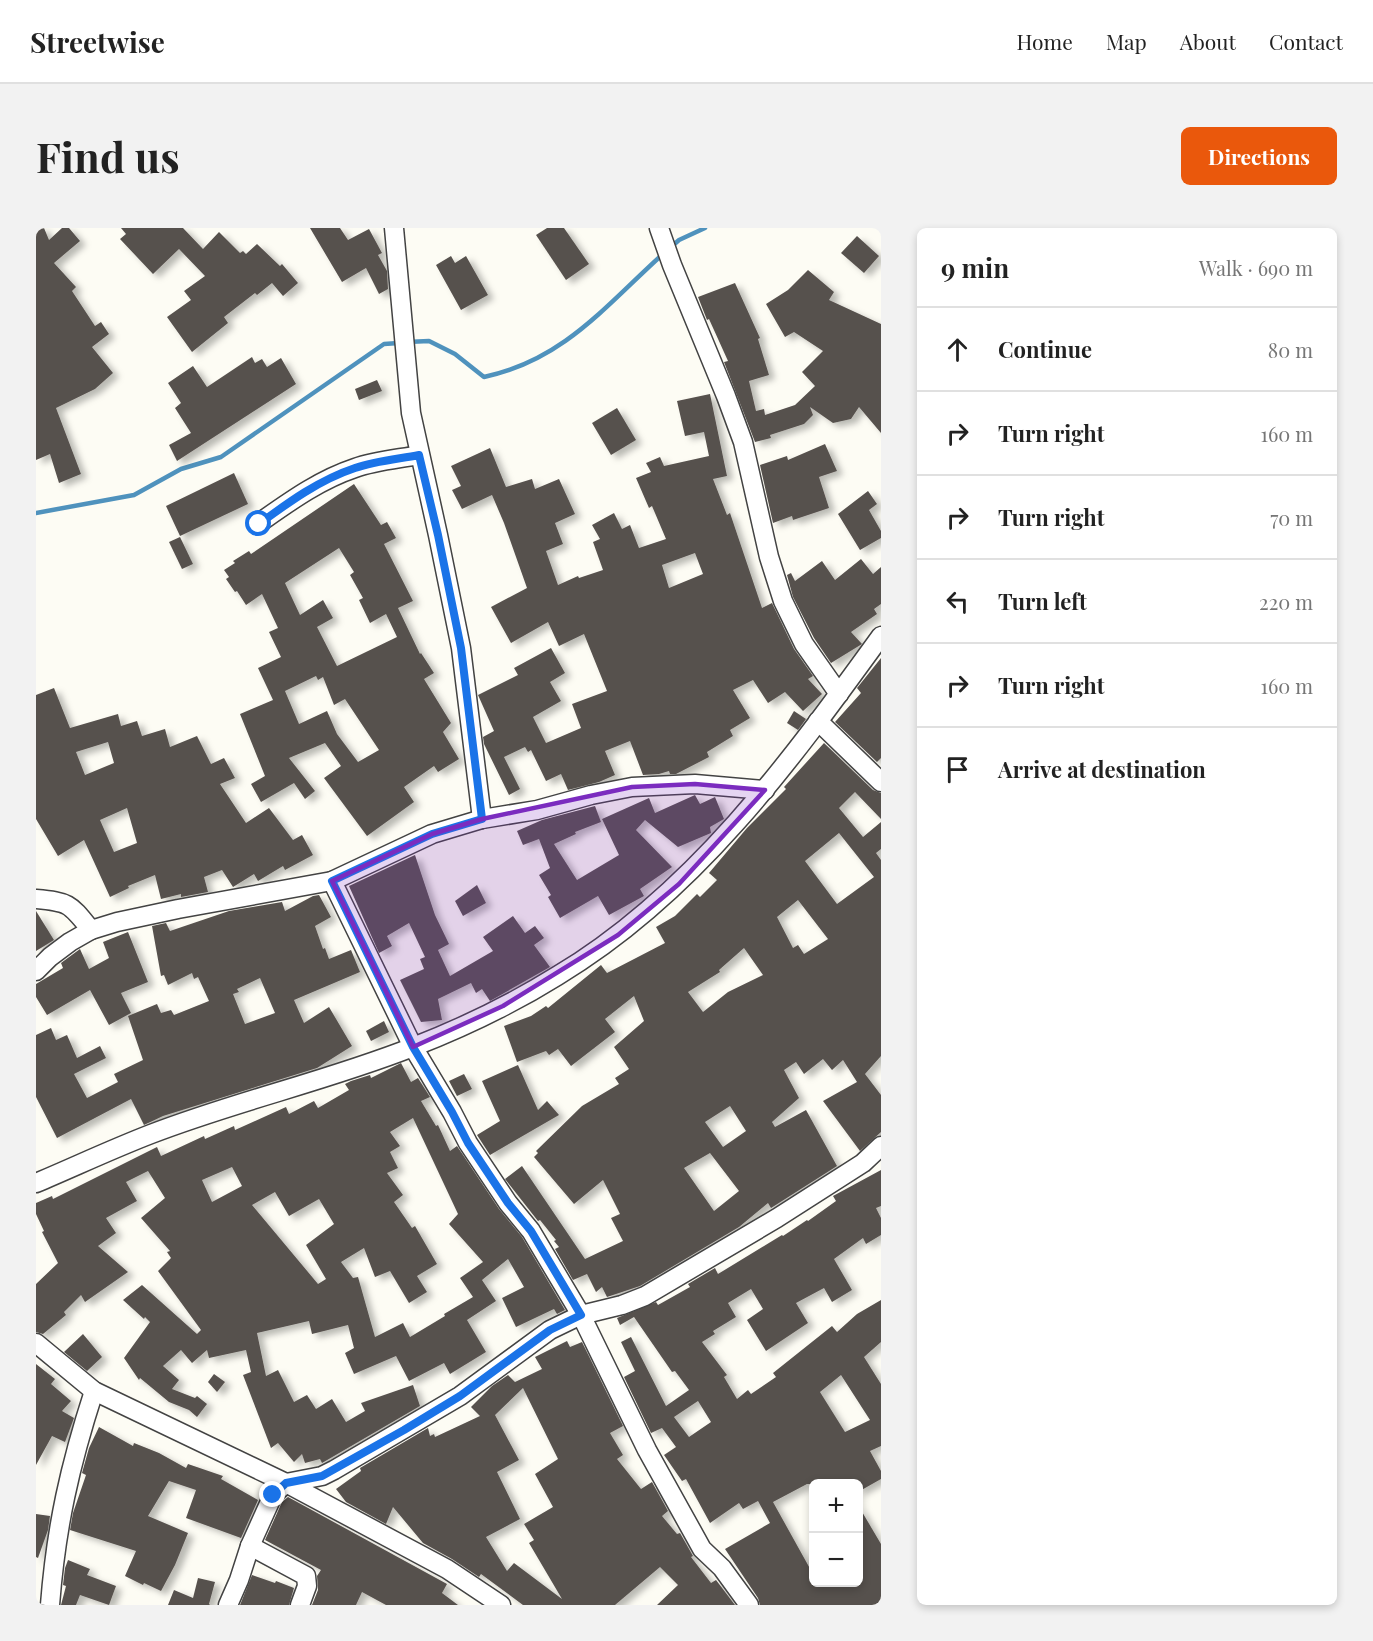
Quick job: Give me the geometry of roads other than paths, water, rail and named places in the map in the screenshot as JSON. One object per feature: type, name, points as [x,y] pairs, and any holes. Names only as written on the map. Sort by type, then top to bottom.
[{"type":"street","points":[[393,228],[411,413],[461,648],[482,819]]},
{"type":"street","points":[[661,233],[743,442],[769,557],[783,601],[804,644],[839,694]]},
{"type":"street","points":[[259,524],[304,492],[331,477],[357,467],[419,455]]},
{"type":"street","points":[[36,1183],[151,1134],[413,1047],[513,1001],[558,976],[618,934],[680,884],[765,790],[881,636]]},
{"type":"street","points":[[818,721],[881,782]]},
{"type":"street","points":[[36,971],[50,957],[91,930],[178,909],[332,881],[432,834],[482,819],[537,810],[591,795],[632,787],[695,784],[765,790]]},
{"type":"street","points":[[332,881],[413,1047],[468,1143],[508,1203],[531,1231],[581,1315],[647,1450],[702,1549],[723,1568],[748,1605]]},
{"type":"street","points":[[36,899],[69,905],[91,930]]},
{"type":"street","points":[[228,1605],[250,1546],[273,1495],[286,1483],[322,1476],[334,1470],[460,1396],[550,1330],[581,1315],[622,1305],[645,1296],[777,1218],[863,1163],[881,1146]]},
{"type":"street","points":[[36,1343],[94,1391],[286,1483],[447,1569],[501,1605]]},
{"type":"street","points":[[50,1605],[54,1553],[65,1493],[76,1446],[94,1391]]},
{"type":"street","points":[[250,1546],[306,1576],[307,1586],[300,1605]]},
{"type":"waterway","points":[[670,248],[679,240],[705,228]]},
{"type":"waterway","points":[[407,342],[429,341],[455,354],[484,377],[512,369],[538,358],[582,328],[664,253]]},
{"type":"waterway","points":[[36,513],[134,495],[181,469],[221,457],[384,344],[399,343]]}]
